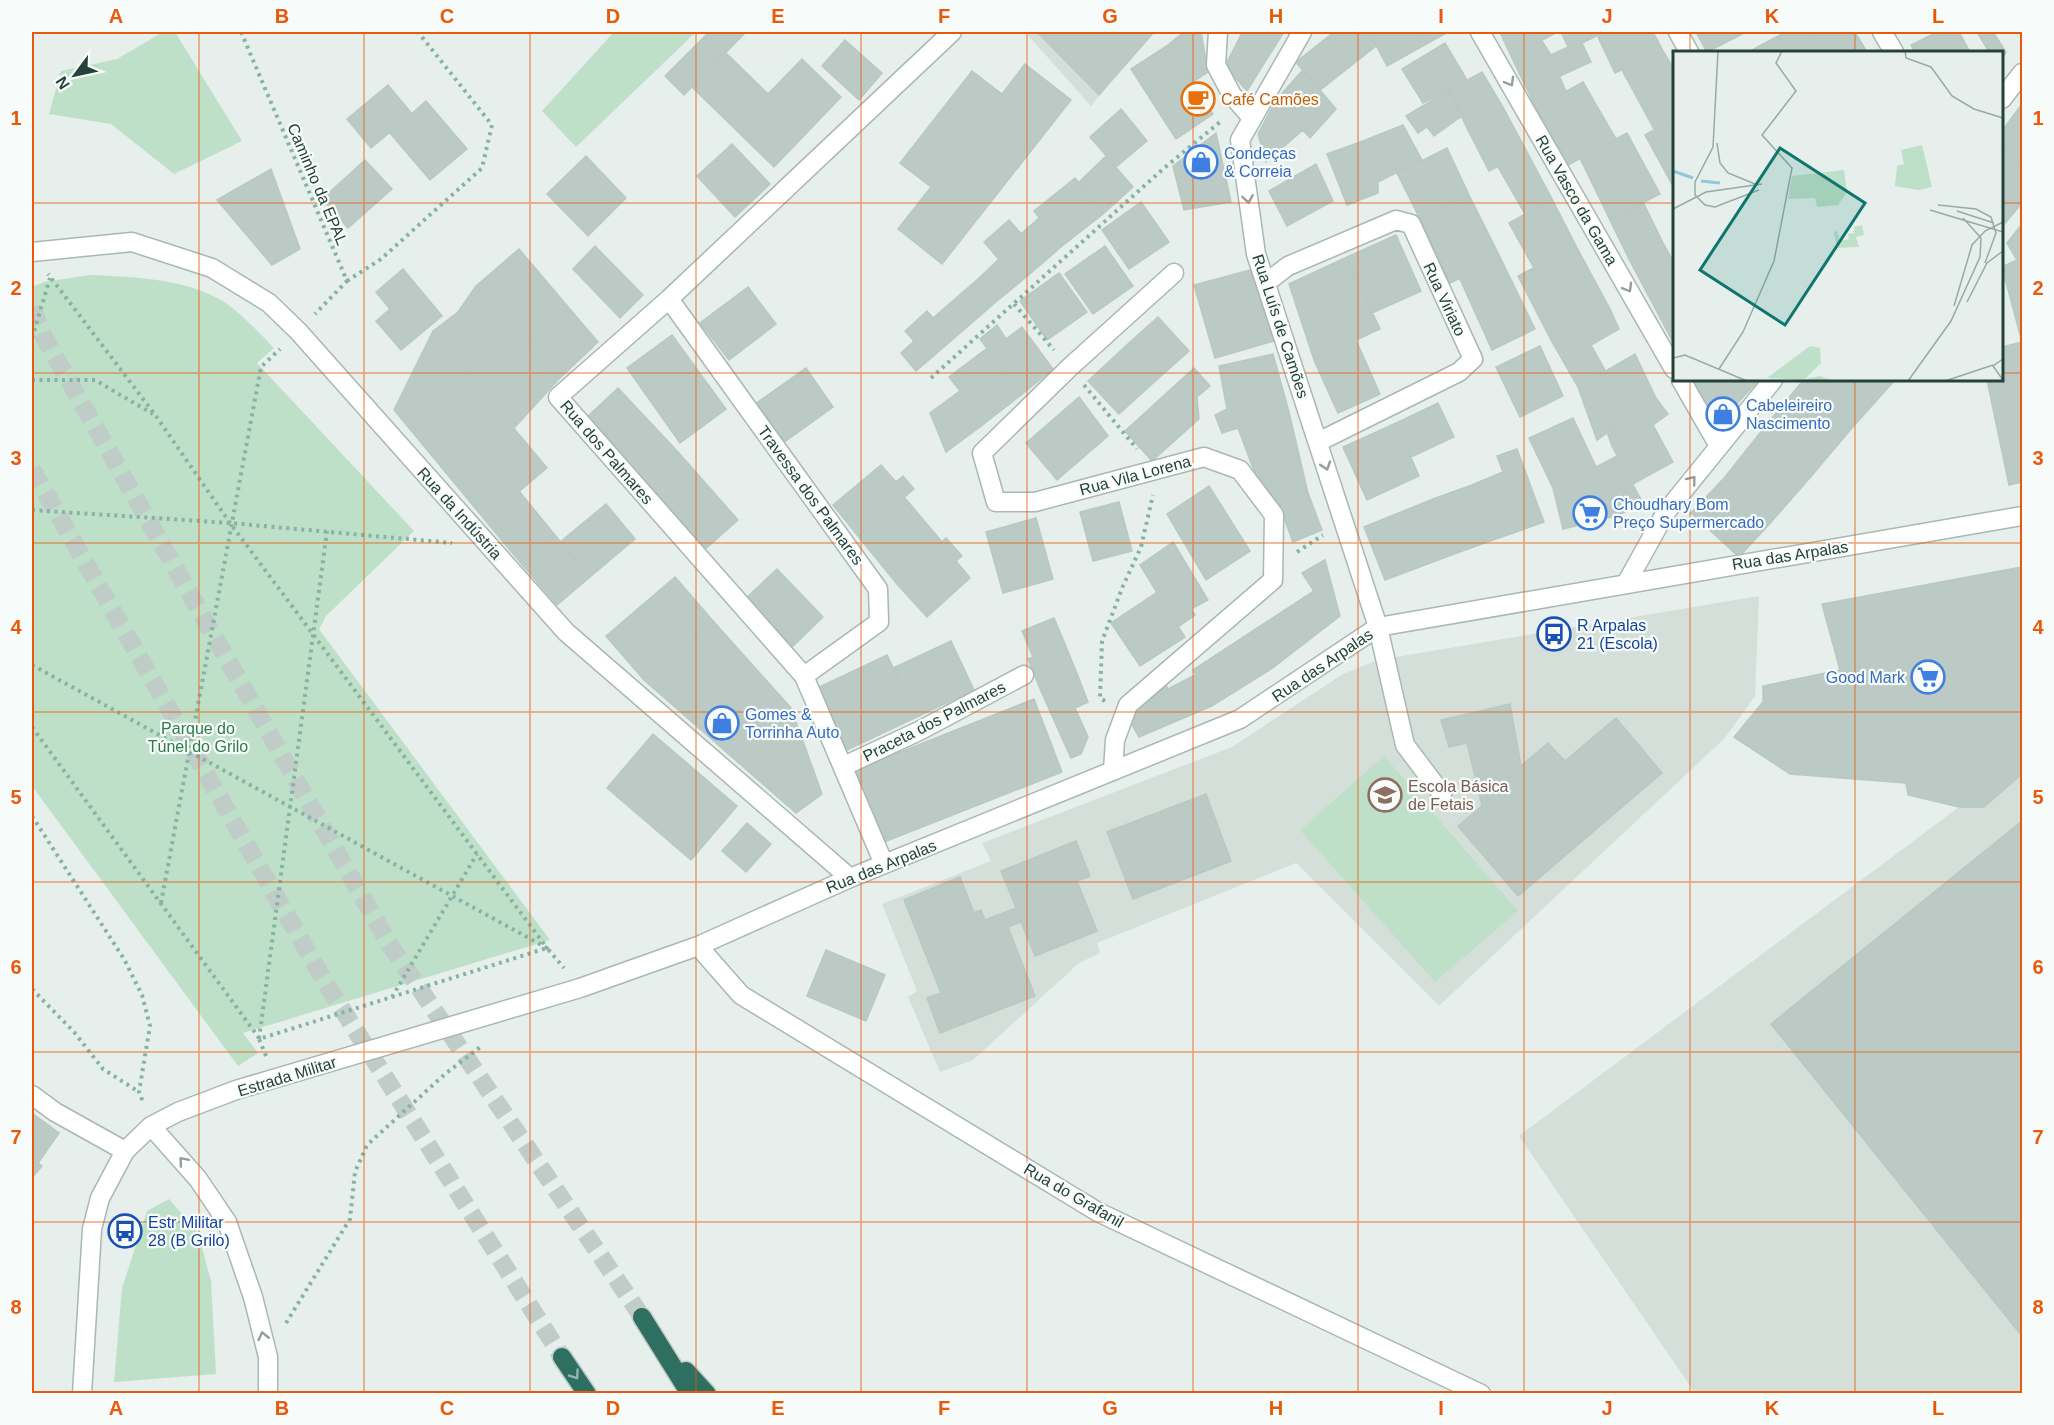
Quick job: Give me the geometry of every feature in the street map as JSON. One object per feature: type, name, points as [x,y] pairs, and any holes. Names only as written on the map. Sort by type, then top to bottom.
[{"type":"highway","points":[[642,1317],[664,1348],[690,1394]]},
{"type":"highway","points":[[664,1348],[707,1394]]},
{"type":"highway","points":[[562,1357],[587,1394]]},
{"type":"street","name":"Rua dos Palmares","points":[[885,864],[804,676],[558,397],[669,299],[952,32]]},
{"type":"street","points":[[1218,32],[1216,65],[1249,124]]},
{"type":"street","name":"Rua Luís de Camões","points":[[1302,32],[1240,140],[1256,254],[1378,627],[1405,744],[1442,794]]},
{"type":"street","name":"Rua Vasco da Gama","points":[[1480,32],[1673,367]]},
{"type":"street","points":[[1678,32],[1688,51]]},
{"type":"street","points":[[1882,32],[1893,51]]},
{"type":"street","points":[[2003,97],[2022,73]]},
{"type":"street","name":"Rua Viriato","points":[[1266,283],[1288,266],[1396,220],[1411,224],[1473,359],[1459,372],[1318,442]]},
{"type":"street","name":"Rua da Indústria","points":[[34,251],[132,242],[212,268],[269,303],[298,331],[566,632],[850,878]]},
{"type":"street","name":"Rua Vila Lorena","points":[[1113,771],[1115,740],[1128,705],[1273,580],[1274,515],[1240,470],[1204,457],[1035,502],[996,502],[982,453],[1070,367],[1174,273]]},
{"type":"street","name":"Travessa dos Palmares","points":[[669,299],[878,589],[879,622],[804,676]]},
{"type":"street","points":[[1682,381],[1719,446]]},
{"type":"street","points":[[1627,582],[1666,512],[1772,381]]},
{"type":"street","name":"Rua das Arpalas","points":[[698,946],[850,878],[1240,719],[1378,627],[1627,582],[2022,516]]},
{"type":"street","name":"Praceta dos Palmares","points":[[844,766],[919,731],[1024,675]]},
{"type":"street","name":"Estrada Militar","points":[[82,1394],[92,1229],[100,1198],[125,1151],[152,1126],[178,1112],[275,1079],[580,988],[698,946]]},
{"type":"street","name":"Rua do Grafanil","points":[[698,946],[741,995],[1098,1212],[1481,1394]]},
{"type":"street","points":[[32,1095],[55,1112],[125,1151]]},
{"type":"street","points":[[152,1126],[198,1179],[227,1222],[254,1297],[268,1357],[268,1394]]},
{"type":"path","name":"Caminho da EPAL","points":[[241,32],[347,281]]},
{"type":"path","points":[[161,903],[230,523],[261,368],[347,281],[381,259],[482,168],[492,125],[418,32]]},
{"type":"path","points":[[931,378],[1163,169],[1221,122],[1249,124]]},
{"type":"path","points":[[34,251],[50,277],[156,416],[230,523],[547,948],[580,988]]},
{"type":"path","points":[[32,338],[50,277]]},
{"type":"path","points":[[1014,304],[1070,367],[1143,456]]},
{"type":"path","points":[[32,380],[95,380],[156,416]]},
{"type":"path","points":[[1112,705],[1100,698],[1102,641],[1141,547],[1158,469]]},
{"type":"path","points":[[32,510],[230,523],[490,547]]},
{"type":"path","points":[[1274,567],[1344,522]]},
{"type":"path","points":[[259,1039],[327,531]]},
{"type":"path","points":[[32,665],[547,948]]},
{"type":"path","points":[[32,727],[259,1039],[275,1079]]},
{"type":"path","points":[[32,816],[124,958],[142,994],[150,1026],[139,1092],[152,1126]]},
{"type":"path","points":[[392,998],[477,854]]},
{"type":"path","points":[[259,1039],[547,948]]},
{"type":"path","points":[[32,989],[74,1032],[103,1069],[139,1092]]},
{"type":"path","points":[[268,1357],[301,1296],[331,1255],[350,1219],[355,1172],[367,1144],[488,1040]]},
{"type":"shaded area","points":[[1025,32],[1149,32],[1091,106]]},
{"type":"shaded area","name":"Escola Básica de Fetais","points":[[1759,596],[1755,696],[1725,738],[1439,1006],[1296,863],[1097,943],[1100,953],[1079,963],[973,1060],[940,1072],[908,997],[917,991],[882,904],[991,861],[982,843],[1232,747],[1343,674],[1378,660]]},
{"type":"shaded area","points":[[2022,774],[2022,1393],[1695,1393],[1519,1136],[1959,807],[1984,807]]},
{"type":"green space","points":[[163,32],[175,32],[242,141],[174,174],[111,124],[49,114],[61,71],[117,59]]},
{"type":"green space","points":[[614,32],[696,32],[576,147],[542,111]]},
{"type":"green space","name":"Parque do Túnel do Grilo","points":[[90,275],[160,280],[194,288],[226,303],[274,348],[257,363],[414,531],[326,616],[319,629],[550,940],[243,1033],[258,1053],[238,1066],[32,786],[32,287],[44,282]]},
{"type":"green space","points":[[1384,756],[1518,911],[1435,982],[1300,830]]},
{"type":"green space","points":[[169,1199],[198,1233],[211,1281],[216,1374],[114,1382],[122,1288],[147,1211]]},
{"type":"building","points":[[709,32],[746,32],[684,95],[665,76]]},
{"type":"building","points":[[1037,32],[1154,32],[1099,95]]},
{"type":"building","points":[[1184,32],[1201,32],[1208,72],[1193,82],[1168,45]]},
{"type":"building","points":[[1242,32],[1284,32],[1265,62],[1238,41]]},
{"type":"building","points":[[1334,32],[1369,32],[1376,46],[1319,91],[1296,62]]},
{"type":"building","points":[[1369,32],[1415,32],[1423,46],[1387,66]]},
{"type":"building","points":[[1415,32],[1448,32],[1423,46]]},
{"type":"building","points":[[1500,32],[1553,32],[1554,34],[1511,56]]},
{"type":"building","points":[[1561,32],[1605,32],[1582,43],[1591,62],[1560,76],[1551,55],[1568,47]]},
{"type":"building","points":[[1605,32],[1653,32],[1663,51],[1615,73],[1597,35]]},
{"type":"building","points":[[1696,32],[1746,32],[1709,51],[1706,51]]},
{"type":"building","points":[[1786,32],[1806,32],[1816,51],[1765,51],[1761,45]]},
{"type":"building","points":[[1806,32],[1855,32],[1866,51],[1816,51]]},
{"type":"building","points":[[1937,32],[1959,32],[1969,51],[1914,51],[1911,45]]},
{"type":"building","points":[[1977,32],[1993,32],[2006,52],[2003,58],[2003,51],[1988,51]]},
{"type":"building","points":[[845,40],[882,73],[859,100],[822,66]]},
{"type":"building","points":[[1238,41],[1265,62],[1247,91],[1225,66]]},
{"type":"building","points":[[1542,41],[1551,55],[1566,92],[1536,108],[1511,56]]},
{"type":"building","points":[[1445,43],[1467,80],[1423,103],[1402,69]]},
{"type":"building","points":[[1168,45],[1213,114],[1176,139],[1131,69]]},
{"type":"building","points":[[1761,45],[1765,51],[1751,51]]},
{"type":"building","points":[[1663,51],[1673,67],[1673,119],[1654,129],[1622,70]]},
{"type":"building","points":[[725,52],[768,94],[802,59],[841,97],[774,167],[692,87]]},
{"type":"building","points":[[1025,64],[1071,100],[942,264],[898,229],[931,187],[900,163],[972,71],[1002,94]]},
{"type":"building","points":[[1303,70],[1336,109],[1310,138],[1276,100]]},
{"type":"building","points":[[1482,72],[1504,109],[1467,128],[1449,90]]},
{"type":"building","points":[[1583,82],[1616,139],[1568,165],[1536,108]]},
{"type":"building","points":[[388,85],[412,114],[371,148],[347,119]]},
{"type":"building","points":[[1449,90],[1463,115],[1434,136],[1427,127],[1418,133],[1406,116]]},
{"type":"building","points":[[1276,100],[1303,130],[1266,162],[1258,134]]},
{"type":"building","points":[[426,101],[467,149],[430,180],[390,133]]},
{"type":"building","points":[[2022,104],[2022,163],[2003,147],[2003,130]]},
{"type":"building","points":[[1121,109],[1147,141],[1116,167],[1090,137]]},
{"type":"building","points":[[1504,109],[1527,152],[1489,171],[1467,128]]},
{"type":"building","points":[[1673,119],[1673,186],[1645,135]]},
{"type":"building","points":[[1403,125],[1422,160],[1378,182],[1363,141]]},
{"type":"building","points":[[1216,133],[1231,202],[1184,210],[1173,166]]},
{"type":"building","points":[[1627,133],[1660,194],[1610,220],[1580,158]]},
{"type":"building","points":[[1363,141],[1378,182],[1378,193],[1347,205],[1327,154]]},
{"type":"building","points":[[732,144],[770,184],[735,217],[697,176]]},
{"type":"building","points":[[2003,147],[2022,163],[2022,203],[2003,226]]},
{"type":"building","points":[[1447,148],[1469,195],[1420,219],[1397,173]]},
{"type":"building","points":[[1527,152],[1552,199],[1525,214],[1498,167]]},
{"type":"building","points":[[586,156],[626,198],[588,236],[547,194]]},
{"type":"building","points":[[1106,156],[1133,187],[1103,214],[1079,182]]},
{"type":"building","points":[[365,160],[392,189],[348,228],[322,199]]},
{"type":"building","points":[[1316,164],[1333,201],[1287,226],[1269,191]]},
{"type":"building","points":[[271,169],[300,249],[272,265],[217,200]]},
{"type":"building","points":[[1075,178],[1103,214],[1062,246],[1034,211]]},
{"type":"building","points":[[1469,195],[1501,259],[1450,283],[1420,219]]},
{"type":"building","points":[[1552,199],[1576,246],[1534,268],[1509,223]]},
{"type":"building","points":[[1141,202],[1169,242],[1129,269],[1102,230]]},
{"type":"building","points":[[1644,204],[1662,241],[1628,257],[1610,220]]},
{"type":"building","points":[[1040,217],[1062,246],[1045,261],[1021,234]]},
{"type":"building","points":[[1009,220],[1045,261],[1019,283],[984,242]]},
{"type":"building","points":[[2022,224],[2022,342],[2003,271],[2003,267],[2017,260],[2007,243]]},
{"type":"building","points":[[1396,235],[1421,291],[1372,313],[1347,257]]},
{"type":"building","points":[[1662,241],[1673,261],[1673,342],[1628,257]]},
{"type":"building","points":[[595,246],[643,295],[620,318],[573,269]]},
{"type":"building","points":[[1105,246],[1133,286],[1093,314],[1065,274]]},
{"type":"building","points":[[1576,246],[1610,309],[1551,340],[1518,276]]},
{"type":"building","points":[[519,249],[569,308],[527,345],[476,286]]},
{"type":"building","points":[[1347,257],[1380,329],[1314,360],[1289,284]]},
{"type":"building","points":[[999,259],[1019,283],[997,301],[978,279]]},
{"type":"building","points":[[1501,259],[1535,329],[1492,350],[1460,279]]},
{"type":"building","points":[[403,269],[442,316],[401,350],[376,321],[390,309],[376,292]]},
{"type":"building","points":[[1254,269],[1274,341],[1215,358],[1194,285]]},
{"type":"building","points":[[1059,273],[1087,312],[1047,340],[1020,301]]},
{"type":"building","points":[[978,279],[997,301],[952,340],[933,318]]},
{"type":"building","points":[[476,286],[558,380],[514,428],[433,331],[458,312]]},
{"type":"building","points":[[748,287],[776,324],[729,360],[700,323]]},
{"type":"building","points":[[569,308],[598,342],[558,380],[527,345]]},
{"type":"building","points":[[1610,309],[1619,329],[1591,345],[1606,372],[1578,387],[1551,340]]},
{"type":"building","points":[[927,311],[952,340],[916,371],[901,353],[914,341],[905,331]]},
{"type":"building","points":[[1158,317],[1189,351],[1161,376],[1130,342]]},
{"type":"building","points":[[997,325],[1006,339],[1022,327],[1053,369],[1021,395],[980,339]]},
{"type":"building","points":[[433,331],[547,468],[485,520],[394,410]]},
{"type":"building","points":[[672,335],[726,409],[680,443],[627,368]]},
{"type":"building","points":[[1356,340],[1380,394],[1338,413],[1314,360]]},
{"type":"building","points":[[1130,342],[1161,376],[1119,414],[1088,381]]},
{"type":"building","points":[[2022,342],[2022,482],[2009,485],[1987,381],[2003,381],[2003,347]]},
{"type":"building","points":[[1540,346],[1563,396],[1520,417],[1496,367]]},
{"type":"building","points":[[986,349],[1021,395],[985,423],[949,377]]},
{"type":"building","points":[[1273,354],[1289,412],[1222,433],[1215,415],[1227,409],[1219,366]]},
{"type":"building","points":[[1635,354],[1656,398],[1597,440],[1578,387]]},
{"type":"building","points":[[806,368],[833,407],[783,443],[755,404]]},
{"type":"building","points":[[1194,368],[1210,386],[1197,397],[1199,419],[1152,461],[1125,431]]},
{"type":"building","points":[[1694,381],[1758,381],[1717,425]]},
{"type":"building","points":[[1804,381],[1894,381],[1851,429],[1800,384]]},
{"type":"building","points":[[1800,384],[1851,429],[1814,473],[1763,429]]},
{"type":"building","points":[[618,388],[678,452],[643,484],[584,420]]},
{"type":"building","points":[[960,391],[985,423],[946,452],[930,413]]},
{"type":"building","points":[[1079,397],[1108,436],[1057,480],[1026,443]]},
{"type":"building","points":[[1656,398],[1668,414],[1653,425],[1612,446],[1607,432]]},
{"type":"building","points":[[1438,403],[1454,437],[1411,457],[1396,423]]},
{"type":"building","points":[[1289,412],[1308,493],[1274,506],[1260,487],[1238,428]]},
{"type":"building","points":[[1573,418],[1596,467],[1553,488],[1529,438]]},
{"type":"building","points":[[1396,423],[1419,476],[1367,500],[1343,447]]},
{"type":"building","points":[[1653,425],[1673,462],[1633,484],[1612,446]]},
{"type":"building","points":[[1763,429],[1814,473],[1773,520],[1725,477]]},
{"type":"building","points":[[1517,449],[1544,522],[1493,540],[1472,485],[1503,472],[1497,456]]},
{"type":"building","points":[[678,452],[738,520],[702,552],[643,484]]},
{"type":"building","points":[[1617,456],[1643,503],[1619,515],[1596,467]]},
{"type":"building","points":[[881,465],[896,482],[903,476],[914,489],[858,536],[833,505]]},
{"type":"building","points":[[1596,467],[1619,515],[1563,529],[1553,488]]},
{"type":"building","points":[[1725,477],[1773,520],[1739,557],[1691,513]]},
{"type":"building","points":[[1472,485],[1493,540],[1454,554],[1433,499]]},
{"type":"building","points":[[1209,486],[1250,551],[1206,580],[1167,514]]},
{"type":"building","points":[[519,491],[554,534],[520,562],[485,520]]},
{"type":"building","points":[[1308,493],[1322,530],[1293,542],[1279,504]]},
{"type":"building","points":[[904,497],[942,542],[896,583],[858,536]]},
{"type":"building","points":[[1433,499],[1454,554],[1385,580],[1364,527]]},
{"type":"building","points":[[1119,502],[1132,551],[1093,561],[1080,512]]},
{"type":"building","points":[[606,504],[635,539],[590,577],[560,542]]},
{"type":"building","points":[[1036,518],[1053,579],[1003,593],[986,532]]},
{"type":"building","points":[[554,534],[590,577],[557,605],[520,562]]},
{"type":"building","points":[[946,538],[962,556],[956,561],[970,578],[927,617],[896,583]]},
{"type":"building","points":[[1173,542],[1208,600],[1191,609],[1195,615],[1178,627],[1140,565]]},
{"type":"building","points":[[1325,560],[1340,616],[1274,667],[1251,632],[1314,591],[1302,573]]},
{"type":"building","points":[[2022,567],[2022,774],[1984,807],[1959,807],[1908,795],[1906,783],[1790,774],[1734,737],[1763,702],[1763,686],[1840,670],[1822,604]]},
{"type":"building","points":[[777,569],[823,617],[790,649],[743,601]]},
{"type":"building","points":[[675,577],[714,622],[644,680],[606,636]]},
{"type":"building","points":[[1156,593],[1185,637],[1140,666],[1111,623]]},
{"type":"building","points":[[1054,618],[1065,644],[1033,657],[1022,631]]},
{"type":"building","points":[[714,622],[791,708],[822,794],[796,813],[644,680]]},
{"type":"building","points":[[1251,632],[1274,667],[1212,706],[1193,670]]},
{"type":"building","points":[[951,641],[974,690],[917,717],[893,668]]},
{"type":"building","points":[[1065,644],[1078,676],[1041,691],[1028,659]]},
{"type":"building","points":[[887,655],[917,717],[847,750],[817,688]]},
{"type":"building","points":[[1195,675],[1212,706],[1139,737],[1130,721],[1140,704],[1165,683],[1168,689]]},
{"type":"building","points":[[1078,676],[1088,702],[1053,718],[1041,691]]},
{"type":"building","points":[[1034,699],[1062,772],[879,844],[850,772]]},
{"type":"building","points":[[1510,704],[1521,766],[1548,743],[1565,761],[1616,718],[1662,773],[1518,896],[1458,826],[1482,806],[1467,743],[1449,747],[1441,720]]},
{"type":"building","points":[[1075,708],[1088,737],[1081,754],[1071,758],[1053,718]]},
{"type":"building","points":[[653,734],[737,806],[691,860],[607,788]]},
{"type":"building","points":[[1206,794],[1231,861],[1133,899],[1107,832]]},
{"type":"building","points":[[2022,821],[2022,1336],[1771,1024]]},
{"type":"building","points":[[747,823],[771,844],[746,872],[722,851]]},
{"type":"building","points":[[1076,841],[1090,876],[1077,881],[1097,931],[1035,956],[1021,922],[1008,927],[1035,996],[940,1033],[927,998],[941,993],[904,900],[960,877],[974,913],[981,910],[985,920],[1016,908],[1001,871]]},
{"type":"building","points":[[826,950],[885,975],[866,1021],[807,996]]},
{"type":"building","points":[[32,1113],[59,1133],[38,1163],[42,1166],[32,1178]]},
{"type":"tunnel","points":[[32,308],[44,337],[388,942],[642,1317]]},
{"type":"tunnel","points":[[32,469],[325,982],[562,1357]]},
{"type":"place","name":"Café Camões","points":[[1198,99]]},
{"type":"place","name":"Condeças & Correia","points":[[1201,162]]},
{"type":"place","name":"Cabeleireiro Nascimento","points":[[1723,414]]},
{"type":"place","name":"Choudhary Bom Preço Supermercado","points":[[1590,513]]},
{"type":"place","name":"R Arpalas 21 (Escola)","points":[[1554,634]]},
{"type":"place","name":"Good Mark","points":[[1928,677]]},
{"type":"place","name":"Gomes & Torrinha Auto","points":[[722,723]]},
{"type":"place","name":"Escola Básica de Fetais","points":[[1385,795]]},
{"type":"place","name":"Estr Militar 28 (B Grilo)","points":[[125,1231]]}]
